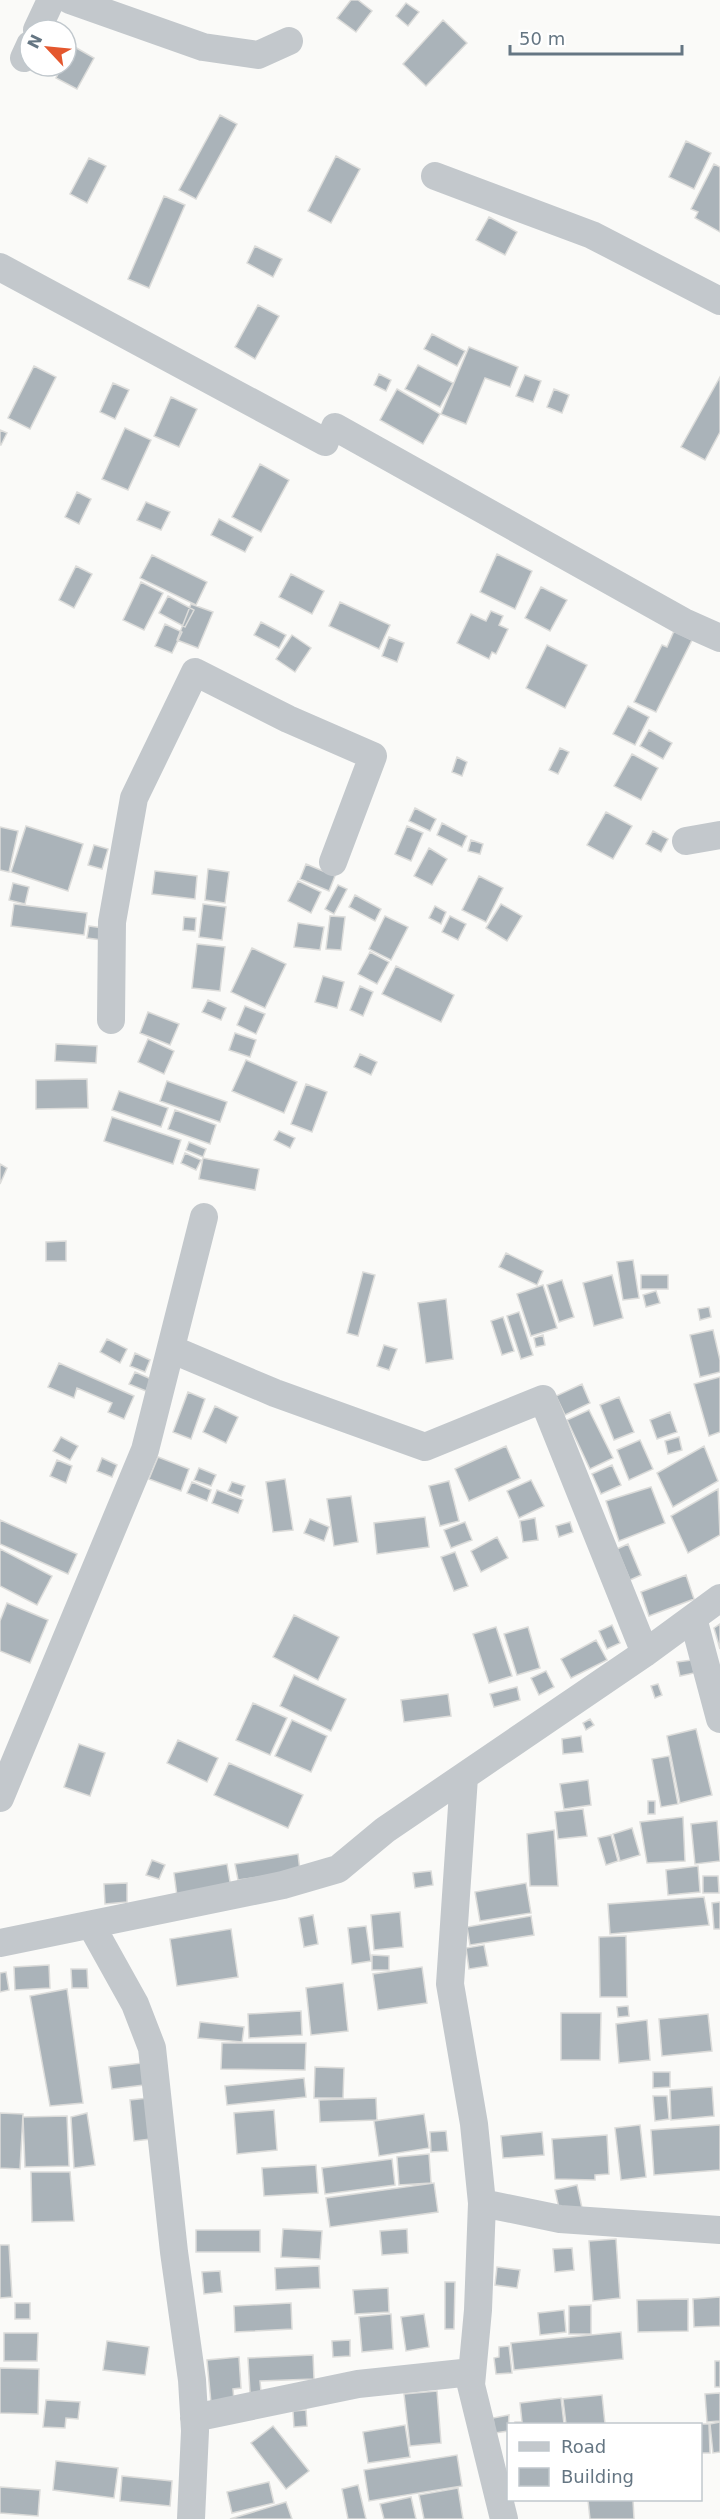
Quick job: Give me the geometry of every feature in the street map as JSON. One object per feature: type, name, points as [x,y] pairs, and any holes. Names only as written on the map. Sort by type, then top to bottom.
[{"type":"street","points":[[43,18],[51,0]]},
{"type":"street","points":[[70,0],[203,47],[258,55],[289,41]]},
{"type":"street","points":[[435,176],[592,235],[720,302]]},
{"type":"street","points":[[0,267],[330,434],[674,617],[720,638]]},
{"type":"street","points":[[111,1020],[112,922],[134,798],[195,672],[288,719],[373,756],[333,862]]},
{"type":"street","points":[[686,841],[720,835]]},
{"type":"street","points":[[0,1798],[145,1450],[204,1217]]},
{"type":"street","points":[[171,1349],[275,1393],[425,1447],[543,1399],[645,1653]]},
{"type":"street","points":[[0,1943],[283,1885],[338,1869],[385,1830],[645,1653],[720,1598]]},
{"type":"street","points":[[693,1618],[720,1719]]},
{"type":"street","points":[[464,1777],[450,1984],[474,2124],[482,2203],[478,2310],[471,2385],[504,2519]]},
{"type":"street","points":[[91,1925],[135,2004],[152,2048],[194,2418],[191,2519]]},
{"type":"street","points":[[482,2203],[561,2219],[720,2230]]},
{"type":"street","points":[[194,2418],[358,2384],[472,2372]]},
{"type":"building","points":[[351,0],[358,0],[372,11],[356,32],[337,18]]},
{"type":"building","points":[[406,3],[419,12],[408,26],[396,16]]},
{"type":"building","points":[[443,20],[467,43],[426,86],[403,64]]},
{"type":"building","points":[[78,49],[94,58],[77,89],[56,78],[78,78]]},
{"type":"building","points":[[220,115],[237,124],[196,199],[179,190]]},
{"type":"building","points":[[686,141],[711,153],[694,189],[669,177]]},
{"type":"building","points":[[336,156],[360,169],[331,223],[308,211]]},
{"type":"building","points":[[89,158],[106,166],[87,203],[70,194]]},
{"type":"building","points":[[714,164],[720,167],[720,232],[695,218],[698,212],[691,209]]},
{"type":"building","points":[[164,196],[185,205],[149,288],[128,279]]},
{"type":"building","points":[[489,217],[517,232],[505,255],[476,240]]},
{"type":"building","points":[[255,246],[282,259],[273,277],[247,263]]},
{"type":"building","points":[[258,305],[279,316],[255,359],[235,347]]},
{"type":"building","points":[[432,334],[465,351],[457,366],[424,349]]},
{"type":"building","points":[[469,347],[518,367],[510,387],[485,378],[466,424],[441,414]]},
{"type":"building","points":[[418,365],[453,383],[440,407],[405,389]]},
{"type":"building","points":[[34,366],[56,377],[30,429],[8,418]]},
{"type":"building","points":[[379,374],[391,380],[386,391],[374,385]]},
{"type":"building","points":[[525,375],[541,381],[533,402],[516,396]]},
{"type":"building","points":[[720,377],[720,432],[705,460],[681,447]]},
{"type":"building","points":[[113,383],[129,390],[115,419],[100,412]]},
{"type":"building","points":[[397,389],[440,414],[423,444],[380,420]]},
{"type":"building","points":[[554,389],[569,395],[562,413],[547,407]]},
{"type":"building","points":[[171,397],[197,409],[179,447],[154,436]]},
{"type":"building","points":[[125,428],[151,440],[128,490],[102,479]]},
{"type":"building","points":[[0,430],[7,433],[1,445],[0,445]]},
{"type":"building","points":[[260,464],[289,480],[261,532],[232,517]]},
{"type":"building","points":[[77,492],[91,499],[79,524],[65,517]]},
{"type":"building","points":[[146,502],[170,512],[161,530],[137,520]]},
{"type":"building","points":[[219,519],[253,537],[245,552],[211,535]]},
{"type":"building","points":[[497,554],[532,571],[515,609],[480,592]]},
{"type":"building","points":[[152,555],[207,582],[196,605],[140,578]]},
{"type":"building","points":[[76,566],[92,574],[74,608],[59,600]]},
{"type":"building","points":[[291,574],[324,591],[312,614],[279,597]]},
{"type":"building","points":[[141,582],[163,593],[144,630],[123,620]]},
{"type":"building","points":[[541,587],[567,600],[550,631],[525,618]]},
{"type":"building","points":[[168,596],[194,610],[185,627],[159,613]]},
{"type":"building","points":[[340,602],[390,625],[379,649],[329,626]]},
{"type":"building","points":[[191,604],[213,612],[198,648],[177,640]]},
{"type":"building","points":[[491,611],[503,616],[499,625],[508,629],[496,654],[492,652],[489,659],[457,643],[471,614],[486,621]]},
{"type":"building","points":[[261,622],[286,635],[279,648],[254,635]]},
{"type":"building","points":[[165,624],[182,632],[172,653],[155,646]]},
{"type":"building","points":[[674,631],[692,640],[656,712],[634,702],[662,645],[667,647]]},
{"type":"building","points":[[292,635],[311,648],[295,672],[276,659]]},
{"type":"building","points":[[389,637],[404,643],[397,662],[382,656]]},
{"type":"building","points":[[547,645],[587,665],[565,708],[526,688]]},
{"type":"building","points":[[628,706],[649,717],[635,745],[613,734]]},
{"type":"building","points":[[649,730],[672,743],[663,759],[640,746]]},
{"type":"building","points":[[560,748],[569,752],[558,774],[549,770]]},
{"type":"building","points":[[632,754],[658,768],[641,800],[614,786]]},
{"type":"building","points":[[457,757],[467,762],[462,776],[452,772]]},
{"type":"building","points":[[415,808],[436,819],[430,831],[409,821]]},
{"type":"building","points":[[606,812],[632,826],[613,859],[587,845]]},
{"type":"building","points":[[442,823],[467,836],[462,847],[437,835]]},
{"type":"building","points":[[26,826],[83,844],[68,891],[11,872]]},
{"type":"building","points":[[407,826],[423,833],[411,861],[395,854]]},
{"type":"building","points":[[0,827],[18,831],[9,872],[0,870]]},
{"type":"building","points":[[653,831],[668,839],[661,852],[646,844]]},
{"type":"building","points":[[471,840],[483,844],[480,854],[468,851]]},
{"type":"building","points":[[94,845],[108,849],[102,869],[88,865]]},
{"type":"building","points":[[429,848],[447,859],[432,885],[414,876]]},
{"type":"building","points":[[306,864],[335,876],[329,891],[300,879]]},
{"type":"building","points":[[208,869],[229,872],[225,903],[205,900]]},
{"type":"building","points":[[155,871],[197,876],[195,899],[152,894]]},
{"type":"building","points":[[479,876],[503,888],[486,922],[462,910]]},
{"type":"building","points":[[298,881],[321,892],[311,913],[288,901]]},
{"type":"building","points":[[13,883],[29,887],[25,904],[9,900]]},
{"type":"building","points":[[338,885],[347,889],[334,914],[325,909]]},
{"type":"building","points":[[355,895],[381,909],[375,921],[349,907]]},
{"type":"building","points":[[14,904],[87,913],[84,935],[11,926]]},
{"type":"building","points":[[203,904],[226,907],[222,940],[199,937]]},
{"type":"building","points":[[501,904],[522,916],[507,941],[486,928]]},
{"type":"building","points":[[435,906],[446,912],[441,924],[429,918]]},
{"type":"building","points":[[330,916],[345,917],[341,950],[326,949]]},
{"type":"building","points":[[385,916],[408,927],[391,960],[369,949]]},
{"type":"building","points":[[450,916],[466,924],[458,940],[442,932]]},
{"type":"building","points":[[184,917],[196,918],[195,931],[183,930]]},
{"type":"building","points":[[298,923],[324,927],[320,950],[294,947]]},
{"type":"building","points":[[89,926],[103,928],[102,940],[87,938]]},
{"type":"building","points":[[197,944],[225,947],[220,991],[192,988]]},
{"type":"building","points":[[252,948],[286,964],[265,1008],[231,992]]},
{"type":"building","points":[[370,952],[389,962],[377,984],[358,974]]},
{"type":"building","points":[[396,966],[454,995],[441,1022],[382,994]]},
{"type":"building","points":[[323,976],[344,982],[337,1008],[315,1002]]},
{"type":"building","points":[[360,986],[373,992],[363,1016],[350,1010]]},
{"type":"building","points":[[208,1000],[226,1008],[221,1020],[202,1012]]},
{"type":"building","points":[[245,1006],[265,1014],[256,1034],[237,1025]]},
{"type":"building","points":[[148,1012],[179,1024],[170,1045],[140,1033]]},
{"type":"building","points":[[235,1033],[256,1040],[250,1057],[229,1050]]},
{"type":"building","points":[[148,1039],[174,1051],[164,1074],[138,1062]]},
{"type":"building","points":[[56,1044],[97,1046],[96,1063],[55,1061]]},
{"type":"building","points":[[360,1054],[377,1062],[371,1075],[354,1067]]},
{"type":"building","points":[[246,1060],[297,1082],[284,1113],[232,1091]]},
{"type":"building","points":[[87,1079],[88,1108],[36,1109],[36,1080]]},
{"type":"building","points":[[167,1081],[227,1102],[220,1122],[160,1101]]},
{"type":"building","points":[[306,1084],[327,1092],[312,1132],[291,1124]]},
{"type":"building","points":[[119,1091],[168,1108],[161,1127],[112,1110]]},
{"type":"building","points":[[175,1110],[216,1125],[210,1144],[168,1129]]},
{"type":"building","points":[[112,1117],[181,1140],[173,1164],[104,1141]]},
{"type":"building","points":[[279,1131],[295,1138],[290,1148],[274,1140]]},
{"type":"building","points":[[189,1142],[206,1149],[203,1157],[186,1150]]},
{"type":"building","points":[[185,1153],[201,1160],[196,1170],[181,1163]]},
{"type":"building","points":[[203,1158],[259,1169],[255,1190],[199,1179]]},
{"type":"building","points":[[0,1164],[7,1168],[0,1184]]},
{"type":"building","points":[[66,1241],[66,1261],[46,1261],[46,1242]]},
{"type":"building","points":[[506,1253],[543,1271],[537,1285],[499,1267]]},
{"type":"building","points":[[633,1260],[639,1298],[623,1300],[617,1262]]},
{"type":"building","points":[[363,1272],[375,1275],[358,1336],[347,1333]]},
{"type":"building","points":[[612,1275],[623,1318],[594,1326],[583,1283]]},
{"type":"building","points":[[641,1275],[668,1275],[668,1289],[641,1289]]},
{"type":"building","points":[[562,1280],[574,1317],[559,1322],[547,1285]]},
{"type":"building","points":[[543,1285],[557,1328],[531,1336],[517,1294]]},
{"type":"building","points":[[656,1291],[660,1303],[646,1307],[643,1295]]},
{"type":"building","points":[[446,1299],[453,1359],[426,1363],[418,1303]]},
{"type":"building","points":[[709,1307],[711,1317],[700,1320],[698,1309]]},
{"type":"building","points":[[519,1312],[533,1355],[521,1359],[507,1316]]},
{"type":"building","points":[[503,1317],[514,1351],[502,1355],[491,1321]]},
{"type":"building","points":[[713,1330],[720,1360],[720,1372],[700,1377],[690,1335]]},
{"type":"building","points":[[543,1335],[545,1345],[536,1347],[534,1338]]},
{"type":"building","points":[[107,1339],[127,1349],[120,1363],[100,1352]]},
{"type":"building","points":[[384,1345],[397,1349],[389,1370],[377,1366]]},
{"type":"building","points":[[135,1353],[150,1360],[145,1372],[130,1366]]},
{"type":"building","points":[[59,1363],[134,1396],[124,1419],[108,1412],[112,1403],[77,1388],[74,1398],[48,1387]]},
{"type":"building","points":[[135,1372],[151,1379],[146,1391],[129,1384]]},
{"type":"building","points":[[720,1377],[720,1432],[709,1436],[694,1384]]},
{"type":"building","points":[[582,1384],[590,1403],[565,1415],[556,1396]]},
{"type":"building","points":[[188,1392],[205,1399],[191,1439],[173,1432]]},
{"type":"building","points":[[619,1397],[634,1432],[614,1440],[600,1405]]},
{"type":"building","points":[[215,1406],[238,1417],[226,1443],[203,1432]]},
{"type":"building","points":[[589,1410],[613,1458],[590,1469],[567,1420]]},
{"type":"building","points":[[670,1412],[677,1432],[657,1439],[650,1420]]},
{"type":"building","points":[[61,1437],[78,1446],[70,1460],[53,1451]]},
{"type":"building","points":[[679,1437],[682,1450],[668,1454],[665,1441]]},
{"type":"building","points":[[640,1440],[653,1469],[629,1480],[617,1450]]},
{"type":"building","points":[[506,1446],[520,1478],[469,1501],[455,1469]]},
{"type":"building","points":[[704,1446],[718,1481],[673,1507],[657,1473]]},
{"type":"building","points":[[158,1457],[189,1469],[181,1491],[149,1479]]},
{"type":"building","points":[[102,1458],[117,1465],[112,1477],[97,1471]]},
{"type":"building","points":[[57,1460],[72,1466],[66,1483],[50,1476]]},
{"type":"building","points":[[612,1465],[621,1485],[601,1494],[592,1474]]},
{"type":"building","points":[[199,1468],[216,1475],[211,1486],[194,1480]]},
{"type":"building","points":[[285,1479],[293,1530],[273,1532],[266,1482]]},
{"type":"building","points":[[531,1480],[544,1506],[519,1518],[507,1491]]},
{"type":"building","points":[[449,1481],[459,1521],[440,1526],[429,1486]]},
{"type":"building","points":[[192,1482],[211,1490],[207,1501],[187,1493]]},
{"type":"building","points":[[232,1482],[245,1486],[241,1496],[228,1491]]},
{"type":"building","points":[[651,1487],[665,1523],[619,1541],[606,1501]]},
{"type":"building","points":[[718,1489],[720,1535],[688,1553],[671,1516]]},
{"type":"building","points":[[217,1490],[243,1500],[238,1513],[212,1503]]},
{"type":"building","points":[[351,1496],[358,1542],[334,1546],[327,1499]]},
{"type":"building","points":[[425,1517],[429,1547],[377,1554],[374,1523]]},
{"type":"building","points":[[535,1518],[538,1540],[523,1542],[520,1521]]},
{"type":"building","points":[[310,1519],[329,1527],[324,1541],[304,1533]]},
{"type":"building","points":[[0,1520],[77,1554],[68,1574],[0,1544]]},
{"type":"building","points":[[465,1522],[472,1540],[451,1548],[444,1530]]},
{"type":"building","points":[[570,1522],[573,1532],[559,1537],[556,1526]]},
{"type":"building","points":[[497,1537],[508,1558],[481,1572],[471,1551]]},
{"type":"building","points":[[628,1544],[641,1575],[630,1580],[617,1549]]},
{"type":"building","points":[[0,1549],[52,1576],[37,1605],[0,1586]]},
{"type":"building","points":[[455,1552],[468,1586],[454,1591],[441,1557]]},
{"type":"building","points":[[686,1575],[694,1599],[649,1616],[641,1592]]},
{"type":"building","points":[[7,1603],[48,1620],[30,1663],[0,1651],[0,1621]]},
{"type":"building","points":[[294,1615],[339,1637],[318,1680],[273,1657]]},
{"type":"building","points":[[720,1624],[720,1649],[714,1628]]},
{"type":"building","points":[[612,1625],[620,1643],[607,1649],[599,1631]]},
{"type":"building","points":[[496,1627],[512,1676],[489,1683],[473,1634]]},
{"type":"building","points":[[528,1627],[540,1668],[517,1675],[504,1634]]},
{"type":"building","points":[[596,1640],[607,1660],[571,1678],[561,1659]]},
{"type":"building","points":[[692,1660],[694,1673],[680,1676],[677,1662]]},
{"type":"building","points":[[546,1671],[554,1687],[539,1695],[531,1678]]},
{"type":"building","points":[[294,1675],[346,1699],[331,1731],[280,1706]]},
{"type":"building","points":[[658,1684],[662,1695],[655,1698],[651,1686]]},
{"type":"building","points":[[517,1687],[520,1700],[494,1707],[490,1694]]},
{"type":"building","points":[[448,1694],[451,1716],[404,1722],[401,1700]]},
{"type":"building","points":[[253,1703],[287,1718],[270,1755],[236,1740]]},
{"type":"building","points":[[590,1719],[594,1725],[586,1730],[583,1723]]},
{"type":"building","points":[[292,1720],[327,1736],[311,1772],[275,1756]]},
{"type":"building","points":[[696,1729],[712,1795],[680,1803],[667,1736]]},
{"type":"building","points":[[581,1736],[583,1752],[563,1754],[562,1739]]},
{"type":"building","points":[[178,1740],[218,1758],[207,1782],[167,1763]]},
{"type":"building","points":[[79,1744],[105,1753],[90,1796],[64,1787]]},
{"type":"building","points":[[669,1756],[678,1804],[661,1807],[652,1759]]},
{"type":"building","points":[[229,1763],[303,1795],[288,1828],[214,1795]]},
{"type":"building","points":[[588,1780],[591,1805],[564,1809],[560,1784]]},
{"type":"building","points":[[648,1801],[655,1801],[655,1814],[648,1814]]},
{"type":"building","points":[[583,1809],[587,1836],[558,1839],[555,1812]]},
{"type":"building","points":[[683,1817],[685,1861],[647,1863],[640,1822]]},
{"type":"building","points":[[717,1821],[720,1861],[695,1864],[691,1824]]},
{"type":"building","points":[[632,1828],[640,1855],[620,1861],[613,1834]]},
{"type":"building","points":[[554,1830],[558,1886],[530,1886],[527,1834]]},
{"type":"building","points":[[611,1835],[618,1861],[606,1865],[598,1838]]},
{"type":"building","points":[[298,1854],[300,1871],[238,1880],[235,1864]]},
{"type":"building","points":[[152,1860],[165,1865],[159,1879],[146,1875]]},
{"type":"building","points":[[227,1864],[231,1888],[177,1896],[174,1873]]},
{"type":"building","points":[[698,1866],[700,1892],[668,1895],[666,1870]]},
{"type":"building","points":[[431,1871],[433,1885],[415,1888],[413,1873]]},
{"type":"building","points":[[703,1876],[718,1876],[719,1893],[703,1893]]},
{"type":"building","points":[[127,1883],[127,1902],[105,1904],[104,1884]]},
{"type":"building","points":[[526,1883],[531,1913],[480,1921],[475,1892]]},
{"type":"building","points":[[704,1897],[709,1925],[610,1934],[608,1904]]},
{"type":"building","points":[[720,1902],[720,1929],[714,1929],[712,1903]]},
{"type":"building","points":[[400,1912],[403,1947],[374,1950],[371,1915]]},
{"type":"building","points":[[313,1915],[318,1944],[304,1947],[299,1918]]},
{"type":"building","points":[[531,1916],[534,1935],[470,1945],[467,1927]]},
{"type":"building","points":[[366,1926],[371,1961],[352,1964],[348,1928]]},
{"type":"building","points":[[231,1929],[238,1977],[177,1986],[170,1939]]},
{"type":"building","points":[[626,1936],[627,1997],[600,1997],[599,1937]]},
{"type":"building","points":[[484,1945],[488,1966],[469,1969],[466,1948]]},
{"type":"building","points":[[372,1955],[389,1956],[389,1970],[372,1970]]},
{"type":"building","points":[[49,1965],[50,1988],[15,1990],[14,1967]]},
{"type":"building","points":[[422,1967],[427,2003],[378,2010],[373,1974]]},
{"type":"building","points":[[71,1969],[87,1969],[88,1988],[72,1988]]},
{"type":"building","points":[[6,1972],[9,1990],[0,1992],[0,1973]]},
{"type":"building","points":[[343,1983],[348,2031],[311,2035],[306,1988]]},
{"type":"building","points":[[67,1989],[83,2103],[50,2106],[30,1996]]},
{"type":"building","points":[[628,2006],[629,2016],[618,2017],[617,2007]]},
{"type":"building","points":[[301,2011],[302,2035],[249,2038],[248,2014]]},
{"type":"building","points":[[561,2013],[601,2013],[600,2060],[561,2060]]},
{"type":"building","points":[[708,2014],[712,2051],[662,2056],[659,2019]]},
{"type":"building","points":[[647,2020],[650,2060],[619,2063],[616,2024]]},
{"type":"building","points":[[200,2022],[244,2027],[242,2042],[198,2038]]},
{"type":"building","points":[[222,2043],[306,2043],[305,2070],[221,2069]]},
{"type":"building","points":[[142,2063],[144,2085],[112,2089],[109,2067]]},
{"type":"building","points":[[315,2067],[344,2068],[343,2098],[314,2098]]},
{"type":"building","points":[[653,2072],[670,2072],[670,2087],[653,2088]]},
{"type":"building","points":[[304,2078],[306,2097],[227,2105],[225,2086]]},
{"type":"building","points":[[712,2087],[714,2116],[671,2120],[670,2090]]},
{"type":"building","points":[[653,2096],[667,2096],[669,2119],[655,2121]]},
{"type":"building","points":[[148,2098],[151,2139],[134,2141],[130,2100]]},
{"type":"building","points":[[376,2098],[377,2120],[320,2122],[319,2100]]},
{"type":"building","points":[[274,2110],[277,2150],[237,2154],[234,2113]]},
{"type":"building","points":[[0,2113],[23,2114],[20,2169],[0,2168]]},
{"type":"building","points":[[87,2113],[95,2165],[74,2168],[71,2117]]},
{"type":"building","points":[[424,2114],[429,2148],[379,2156],[374,2121]]},
{"type":"building","points":[[67,2116],[69,2166],[25,2167],[23,2117]]},
{"type":"building","points":[[640,2125],[646,2177],[621,2180],[615,2128]]},
{"type":"building","points":[[720,2125],[720,2170],[654,2175],[651,2130]]},
{"type":"building","points":[[446,2131],[448,2151],[431,2152],[430,2132]]},
{"type":"building","points":[[542,2132],[544,2155],[503,2158],[501,2136]]},
{"type":"building","points":[[607,2135],[609,2174],[595,2175],[595,2180],[555,2179],[552,2139]]},
{"type":"building","points":[[429,2154],[431,2183],[399,2185],[397,2157]]},
{"type":"building","points":[[392,2159],[395,2185],[325,2194],[322,2168]]},
{"type":"building","points":[[316,2165],[318,2193],[264,2196],[262,2168]]},
{"type":"building","points":[[31,2172],[70,2172],[74,2221],[32,2222]]},
{"type":"building","points":[[434,2183],[438,2212],[330,2227],[326,2198]]},
{"type":"building","points":[[577,2185],[582,2208],[560,2213],[555,2190]]},
{"type":"building","points":[[283,2229],[322,2231],[320,2259],[281,2257]]},
{"type":"building","points":[[407,2229],[408,2253],[382,2255],[380,2231]]},
{"type":"building","points":[[196,2230],[260,2230],[260,2252],[196,2252]]},
{"type":"building","points":[[616,2239],[620,2298],[593,2301],[589,2241]]},
{"type":"building","points":[[0,2245],[9,2245],[12,2297],[0,2298]]},
{"type":"building","points":[[572,2248],[574,2270],[555,2272],[553,2249]]},
{"type":"building","points":[[319,2266],[320,2288],[276,2290],[275,2268]]},
{"type":"building","points":[[497,2267],[520,2270],[517,2288],[495,2285]]},
{"type":"building","points":[[220,2271],[222,2292],[204,2294],[202,2272]]},
{"type":"building","points":[[445,2282],[455,2282],[454,2329],[445,2329]]},
{"type":"building","points":[[388,2288],[389,2312],[355,2314],[353,2290]]},
{"type":"building","points":[[720,2297],[720,2326],[694,2327],[693,2299]]},
{"type":"building","points":[[688,2299],[688,2331],[638,2332],[637,2300]]},
{"type":"building","points":[[15,2303],[30,2303],[30,2319],[15,2319]]},
{"type":"building","points":[[291,2303],[292,2329],[235,2332],[234,2306]]},
{"type":"building","points":[[591,2305],[591,2334],[569,2334],[569,2306]]},
{"type":"building","points":[[564,2310],[566,2332],[540,2335],[538,2313]]},
{"type":"building","points":[[391,2314],[393,2349],[362,2352],[359,2317]]},
{"type":"building","points":[[424,2314],[429,2347],[406,2351],[401,2317]]},
{"type":"building","points":[[621,2332],[623,2359],[514,2370],[511,2343]]},
{"type":"building","points":[[4,2333],[38,2333],[37,2361],[4,2361]]},
{"type":"building","points":[[350,2340],[350,2356],[333,2357],[332,2341]]},
{"type":"building","points":[[107,2341],[149,2347],[145,2375],[103,2370]]},
{"type":"building","points":[[509,2346],[512,2373],[496,2374],[494,2358],[499,2357],[499,2347]]},
{"type":"building","points":[[313,2355],[314,2379],[260,2381],[261,2392],[250,2393],[248,2358]]},
{"type":"building","points":[[239,2357],[241,2388],[233,2389],[234,2401],[211,2403],[207,2360]]},
{"type":"building","points":[[715,2361],[720,2361],[720,2387],[715,2387]]},
{"type":"building","points":[[0,2368],[39,2369],[38,2414],[0,2413]]},
{"type":"building","points":[[437,2391],[441,2443],[410,2446],[404,2394]]},
{"type":"building","points":[[720,2393],[720,2421],[707,2422],[705,2394]]},
{"type":"building","points":[[602,2395],[605,2423],[566,2423],[563,2399]]},
{"type":"building","points":[[561,2398],[564,2423],[515,2423],[522,2422],[520,2403]]},
{"type":"building","points":[[46,2400],[80,2402],[78,2419],[66,2418],[65,2428],[43,2427]]},
{"type":"building","points":[[306,2410],[307,2426],[294,2427],[293,2411]]},
{"type":"building","points":[[509,2415],[507,2431],[495,2433],[493,2418]]},
{"type":"building","points":[[720,2422],[720,2452],[713,2453],[710,2424]]},
{"type":"building","points":[[702,2424],[709,2424],[710,2453],[702,2453]]},
{"type":"building","points":[[405,2425],[410,2457],[368,2463],[363,2432]]},
{"type":"building","points":[[273,2426],[309,2471],[286,2489],[251,2443]]},
{"type":"building","points":[[457,2455],[462,2486],[369,2501],[364,2470]]},
{"type":"building","points":[[56,2461],[118,2468],[114,2498],[53,2490]]},
{"type":"building","points":[[122,2476],[172,2481],[170,2506],[120,2501]]},
{"type":"building","points":[[269,2482],[274,2503],[232,2513],[227,2492]]},
{"type":"building","points":[[358,2485],[366,2519],[348,2519],[342,2489]]},
{"type":"building","points":[[0,2487],[40,2490],[38,2516],[0,2513]]},
{"type":"building","points":[[458,2488],[463,2519],[424,2519],[419,2495]]},
{"type":"building","points":[[411,2497],[416,2519],[384,2519],[380,2504]]},
{"type":"building","points":[[588,2501],[633,2501],[634,2519],[590,2519]]},
{"type":"building","points":[[286,2502],[292,2519],[230,2519]]}]
